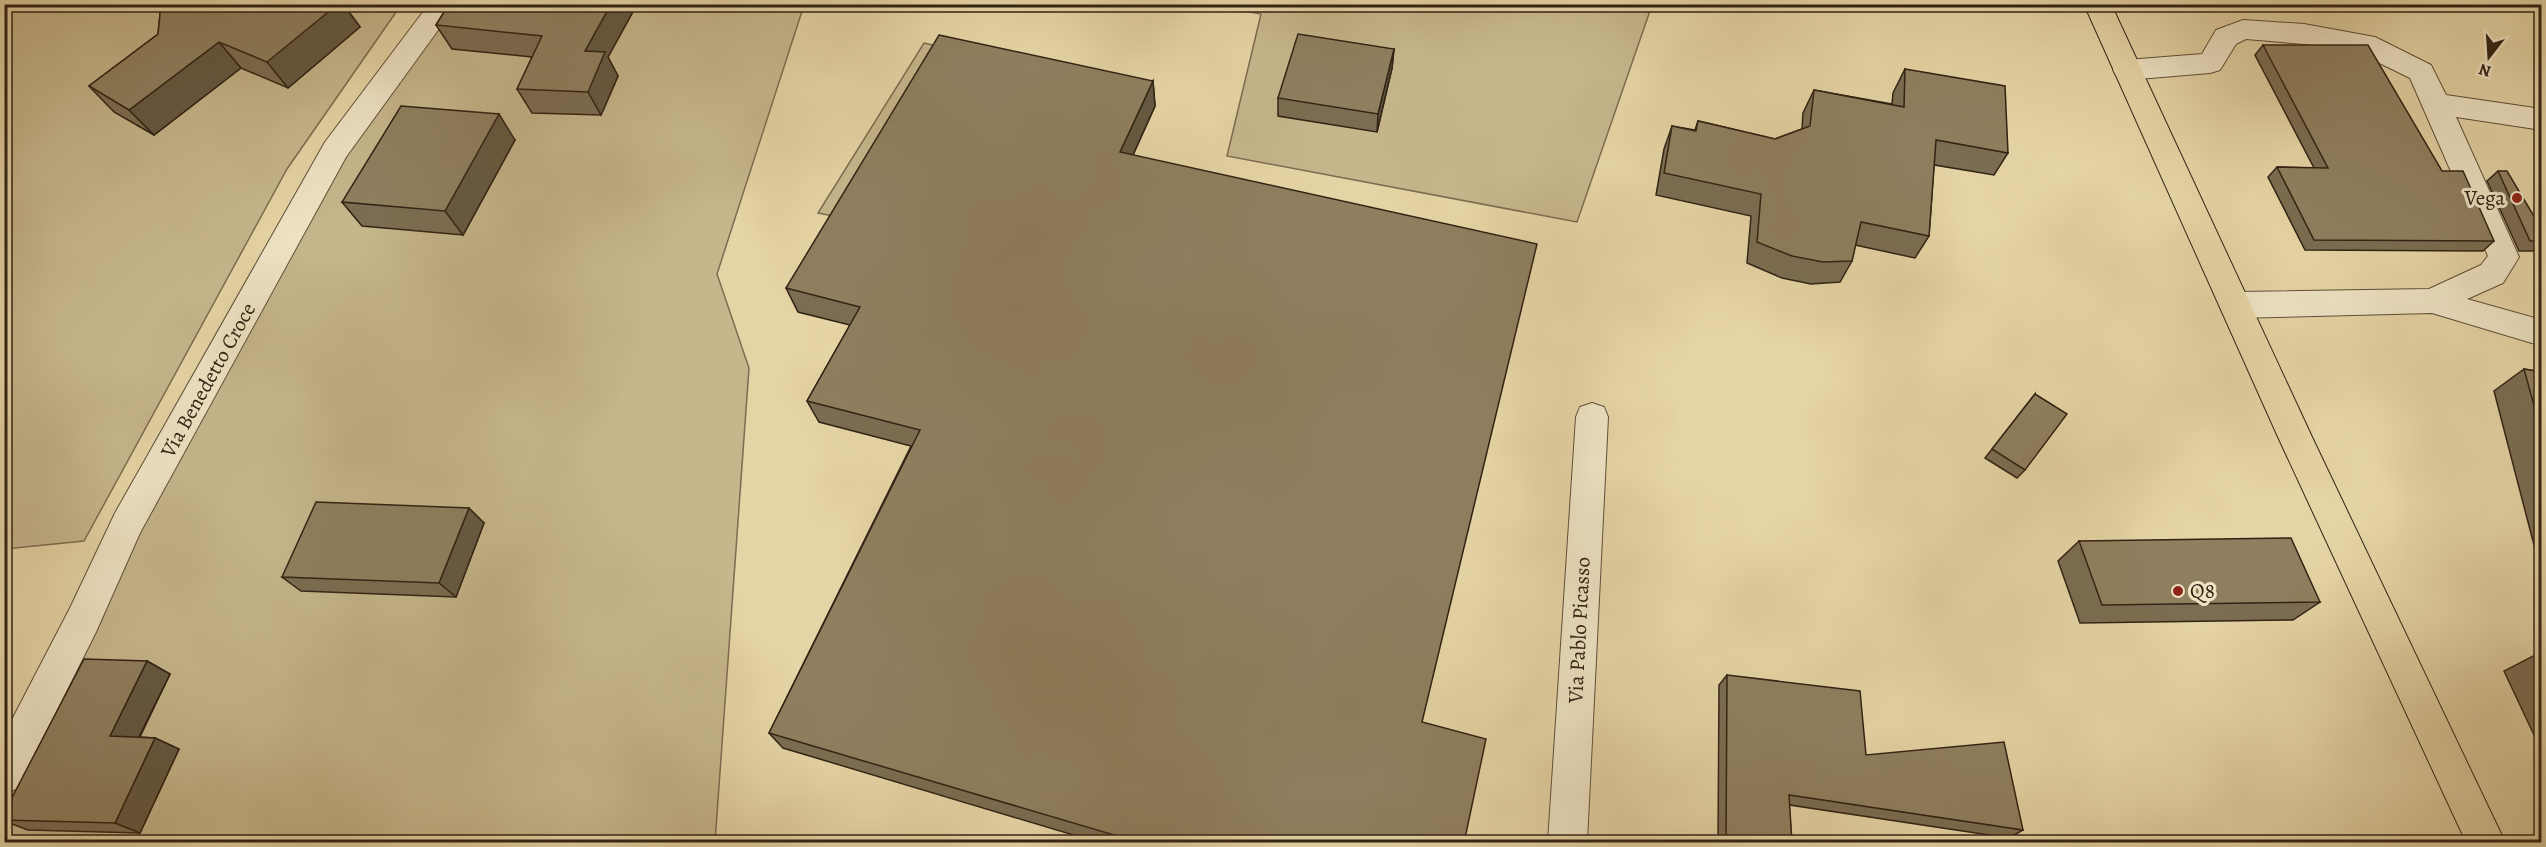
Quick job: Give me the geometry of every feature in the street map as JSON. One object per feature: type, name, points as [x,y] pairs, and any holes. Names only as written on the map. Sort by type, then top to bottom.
[{"type":"main road","points":[[2097,4],[2486,843]]},
{"type":"street","name":"Via Benedetto Croce","points":[[4,775],[83,620],[127,524],[335,150],[444,4]]},
{"type":"street","points":[[2127,70],[2210,63],[2226,37],[2243,29],[2304,34],[2365,44],[2421,72],[2504,257],[2492,274],[2432,301]]},
{"type":"street","points":[[2434,104],[2541,120]]},
{"type":"street","points":[[2235,305],[2432,301],[2541,333]]},
{"type":"street","name":"Via Pablo Picasso","points":[[1567,843],[1592,417]]},
{"type":"shaded area","points":[[5,5],[401,5],[287,169],[84,541],[5,549]]},
{"type":"shaded area","points":[[444,5],[804,5],[717,274],[749,368],[715,842],[5,842],[4,775],[335,150]]},
{"type":"shaded area","points":[[1211,5],[1652,5],[1577,222],[1227,156],[1261,14]]},
{"type":"shaded area","points":[[924,43],[1028,67],[852,220],[818,213]]},
{"type":"building","points":[[161,4],[338,4],[267,62],[219,42],[129,110],[89,86],[158,34]]},
{"type":"building","points":[[449,4],[611,4],[585,51],[605,52],[588,92],[517,89],[542,36],[436,25]]},
{"type":"building","points":[[1298,34],[1394,49],[1378,114],[1278,98]]},
{"type":"building","points":[[939,35],[1153,81],[1120,152],[1537,244],[1422,722],[1486,739],[1464,843],[1141,843],[769,733],[920,430],[807,401],[860,307],[786,288]]},
{"type":"building","points":[[2263,45],[2368,45],[2442,171],[2463,171],[2494,241],[2314,240],[2277,167],[2328,168]]},
{"type":"building","points":[[1905,69],[2005,86],[2008,153],[1936,140],[1929,236],[1861,222],[1852,261],[1823,262],[1792,256],[1757,242],[1761,194],[1664,173],[1672,126],[1696,131],[1698,121],[1775,139],[1810,126],[1814,90],[1904,107]]},
{"type":"building","points":[[401,106],[499,114],[445,211],[342,202]]},
{"type":"building","points":[[2498,171],[2507,171],[2541,228],[2541,241],[2530,241]]},
{"type":"building","points":[[2524,369],[2541,372],[2541,431]]},
{"type":"building","points":[[2035,394],[2067,414],[2025,470],[1992,449]]},
{"type":"building","points":[[316,502],[469,508],[439,583],[282,577]]},
{"type":"building","points":[[2291,538],[2320,602],[2102,605],[2079,541]]},
{"type":"building","points":[[84,659],[147,661],[110,736],[155,738],[115,823],[4,820],[4,813]]},
{"type":"building","points":[[1727,675],[1860,691],[1866,755],[2004,742],[2023,830],[1789,795],[1792,843],[1726,843]]},
{"type":"building","points":[[2206,840],[2237,843],[2207,843]]},
{"type":"place","name":"Vega","points":[[2517,198]]},
{"type":"place","name":"Q8","points":[[2178,591]]}]
